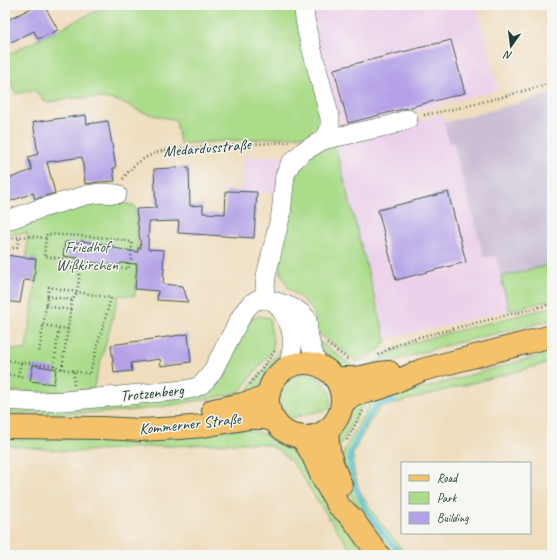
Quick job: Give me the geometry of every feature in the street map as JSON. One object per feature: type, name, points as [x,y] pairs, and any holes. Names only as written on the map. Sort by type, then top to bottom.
[{"type":"main road","points":[[342,404],[355,395],[381,388],[422,370],[552,336]]},
{"type":"main road","points":[[298,436],[312,436],[328,429],[338,418],[342,404],[340,388],[326,372],[313,364],[302,363],[293,365],[279,374],[275,379],[269,393],[271,412],[275,421],[282,428],[298,436],[305,442],[338,505],[352,518],[379,555]]},
{"type":"main road","points":[[326,372],[358,378],[379,372],[422,370]]},
{"type":"main road","name":"Kommerner Straße","points":[[103,428],[140,419],[201,412],[235,405],[261,399],[269,393]]},
{"type":"main road","name":"Kommerner Straße","points":[[5,427],[145,430],[204,426],[249,418],[266,418],[275,421]]},
{"type":"main road","points":[[328,429],[328,448],[332,462],[348,500],[352,518]]},
{"type":"street","points":[[303,5],[307,31],[330,118],[330,127],[323,140]]},
{"type":"street","points":[[288,368],[291,359],[292,340],[289,324],[270,301],[266,276],[281,214],[285,175],[291,163],[304,151],[323,140],[391,125],[408,119]]},
{"type":"street","points":[[5,221],[87,195],[101,193],[117,194]]},
{"type":"street","name":"Trotzenberg","points":[[5,400],[37,402],[75,401],[196,388],[202,384],[212,372],[243,313],[249,305],[256,300],[270,301]]},
{"type":"street","points":[[270,301],[285,304],[297,310],[305,317],[313,355],[326,372]]},
{"type":"path","points":[[408,119],[454,109],[552,83]]},
{"type":"path","name":"Medardusstraße","points":[[117,194],[123,178],[130,168],[150,155],[160,151],[295,142]]},
{"type":"path","points":[[47,234],[132,242],[131,260],[128,269],[44,256],[46,238],[47,234]]},
{"type":"path","points":[[5,239],[27,236],[46,238]]},
{"type":"path","points":[[5,250],[17,247],[19,238]]},
{"type":"path","points":[[62,370],[72,300],[76,296],[77,292],[80,261]]},
{"type":"path","points":[[5,360],[54,366],[62,370],[90,374],[111,298],[49,287],[39,354]]},
{"type":"path","points":[[48,296],[72,300]]},
{"type":"path","points":[[372,358],[411,339],[552,304]]},
{"type":"path","points":[[46,306],[71,310]]},
{"type":"path","points":[[43,325],[68,330]]},
{"type":"path","points":[[54,366],[59,328]]},
{"type":"path","points":[[18,376],[21,362]]},
{"type":"path","points":[[74,372],[74,384]]},
{"type":"path","points":[[5,374],[25,376]]},
{"type":"path","points":[[347,440],[366,406],[368,398],[366,392]]},
{"type":"shaded area","points":[[308,5],[477,5],[499,90],[350,128],[339,122]]},
{"type":"shaded area","points":[[552,94],[552,264],[501,277],[496,256],[484,257],[453,142],[449,143],[444,123]]},
{"type":"shaded area","points":[[443,114],[449,142],[453,142],[484,256],[495,255],[509,310],[386,340],[334,142]]},
{"type":"shaded area","points":[[294,152],[277,194],[240,191],[242,161],[245,157],[282,155]]},
{"type":"green space","points":[[108,5],[296,5],[323,118],[318,135],[180,144],[176,120],[151,115],[136,110],[130,105],[121,102],[103,98],[84,98],[65,99],[47,103],[34,90],[16,94],[5,69],[5,56]]},
{"type":"green space","points":[[334,142],[386,340],[380,349],[356,362],[319,334],[315,325],[314,312],[300,297],[289,289],[279,267],[279,257],[291,181],[303,158]]},
{"type":"green space","name":"Friedhof Wißkirchen","points":[[107,199],[135,206],[137,262],[135,296],[119,295],[93,389],[53,392],[5,391],[5,348],[26,350],[36,282],[34,281],[36,259],[27,258],[27,233],[5,235],[5,226]]},
{"type":"green space","points":[[552,264],[552,300],[509,310],[501,277]]},
{"type":"green space","points":[[552,307],[552,320],[436,348],[366,370],[366,367],[403,346],[432,337]]},
{"type":"green space","points":[[260,316],[270,318],[273,349],[238,393],[127,411],[81,413],[5,413],[5,405],[89,408],[196,396],[202,394],[215,388],[222,381],[228,372],[227,370],[234,350],[249,320]]},
{"type":"green space","points":[[318,342],[323,344],[354,367],[357,371],[343,368],[334,363],[324,354]]},
{"type":"green space","points":[[284,344],[279,360],[268,372],[261,384],[252,392],[246,392]]},
{"type":"green space","points":[[552,352],[552,362],[381,407],[369,423],[353,453],[354,471],[359,489],[365,500],[379,521],[408,555],[392,555],[363,517],[344,482],[342,466],[343,453],[371,401],[385,392],[414,391]]},
{"type":"green space","points":[[301,374],[315,376],[325,384],[330,395],[331,402],[329,409],[290,418],[282,406],[280,399],[281,393],[288,381]]},
{"type":"green space","points":[[364,403],[339,447],[337,435],[350,412],[356,406]]},
{"type":"green space","points":[[246,429],[266,435],[274,442],[289,449],[314,476],[340,518],[366,555],[355,555],[294,465],[284,455],[271,446],[241,443],[72,452],[5,445],[5,438]]},
{"type":"building","points":[[38,5],[44,5],[58,30],[38,39],[34,31],[5,45],[5,21]]},
{"type":"building","points":[[451,40],[465,93],[348,123],[334,69]]},
{"type":"building","points":[[86,115],[87,124],[108,121],[116,168],[113,168],[115,181],[85,184],[82,157],[47,162],[55,193],[35,199],[33,193],[5,203],[5,180],[32,170],[28,157],[38,154],[33,122]]},
{"type":"building","points":[[189,167],[190,206],[203,205],[203,213],[225,214],[226,191],[257,192],[254,238],[178,233],[179,221],[149,222],[148,249],[164,250],[163,284],[183,286],[188,302],[157,300],[158,291],[135,289],[137,264],[121,263],[119,265],[110,265],[77,260],[78,258],[63,256],[65,242],[81,243],[81,241],[113,245],[113,248],[138,252],[138,248],[141,248],[136,209],[156,208],[154,169]]},
{"type":"building","points":[[448,192],[466,262],[396,280],[378,210]]},
{"type":"building","points":[[5,255],[36,259],[34,281],[24,280],[20,303],[5,301]]},
{"type":"building","points":[[188,334],[191,362],[161,366],[160,359],[131,363],[132,371],[114,373],[111,345]]},
{"type":"building","points":[[33,365],[56,369],[54,384],[30,381]]},
{"type":"waterway","points":[[394,401],[376,406],[364,424],[350,453],[350,467],[353,481],[366,508],[383,534],[402,555]]}]
